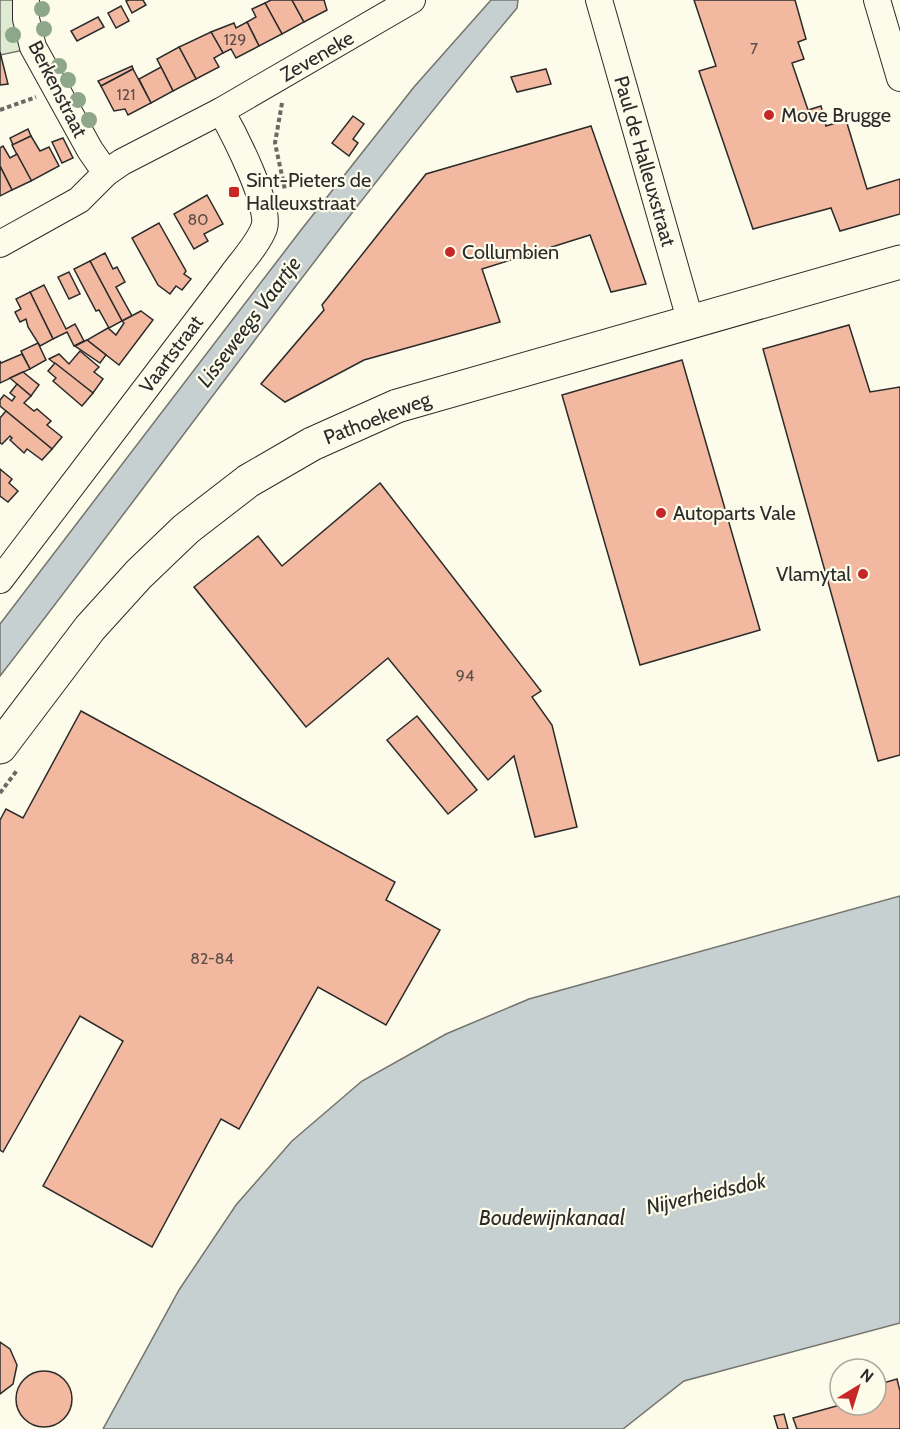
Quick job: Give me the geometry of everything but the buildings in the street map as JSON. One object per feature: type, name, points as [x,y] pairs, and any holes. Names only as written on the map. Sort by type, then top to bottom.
[{"type":"main road","name":"Pathoekeweg","points":[[10,756],[90,628],[139,573],[186,529],[249,481],[312,444],[397,406],[900,262]]},
{"type":"street","name":"Berkenstraat","points":[[26,0],[26,19],[33,47],[90,150],[106,173]]},
{"type":"street","name":"Zeveneke","points":[[0,244],[79,200],[106,173],[221,111],[381,8],[412,0]]},
{"type":"street","name":"Paul de Halleuxstraat","points":[[599,0],[691,323]]},
{"type":"street","points":[[878,0],[900,78]]},
{"type":"street","name":"Vaartstraat","points":[[0,580],[265,227],[265,215],[244,152],[221,111]]},
{"type":"path","points":[[0,110],[57,89]]},
{"type":"path","points":[[0,793],[10,756]]},
{"type":"green space","points":[[0,0],[14,0],[24,50],[0,55]]},
{"type":"water","name":"Lisseweegs Vaartje","points":[[491,0],[518,0],[517,8],[319,255],[0,676],[0,624],[301,230],[414,87]]},
{"type":"water","name":"Boudewijnkanaal","points":[[900,896],[900,1323],[684,1381],[623,1429],[103,1429],[179,1290],[236,1205],[292,1141],[362,1081],[446,1034],[529,999]]},
{"type":"place","name":"Move Brugge","points":[[769,115]]},
{"type":"place","name":"Sint-Pieters de Halleuxstraat","points":[[234,192]]},
{"type":"place","name":"Collumbien","points":[[450,252]]},
{"type":"place","name":"Autoparts Vale","points":[[661,513]]},
{"type":"place","name":"Vlamytal","points":[[863,574]]},
{"type":"water label","name":"Nijverheidsdok","points":[[706,1194]]}]
